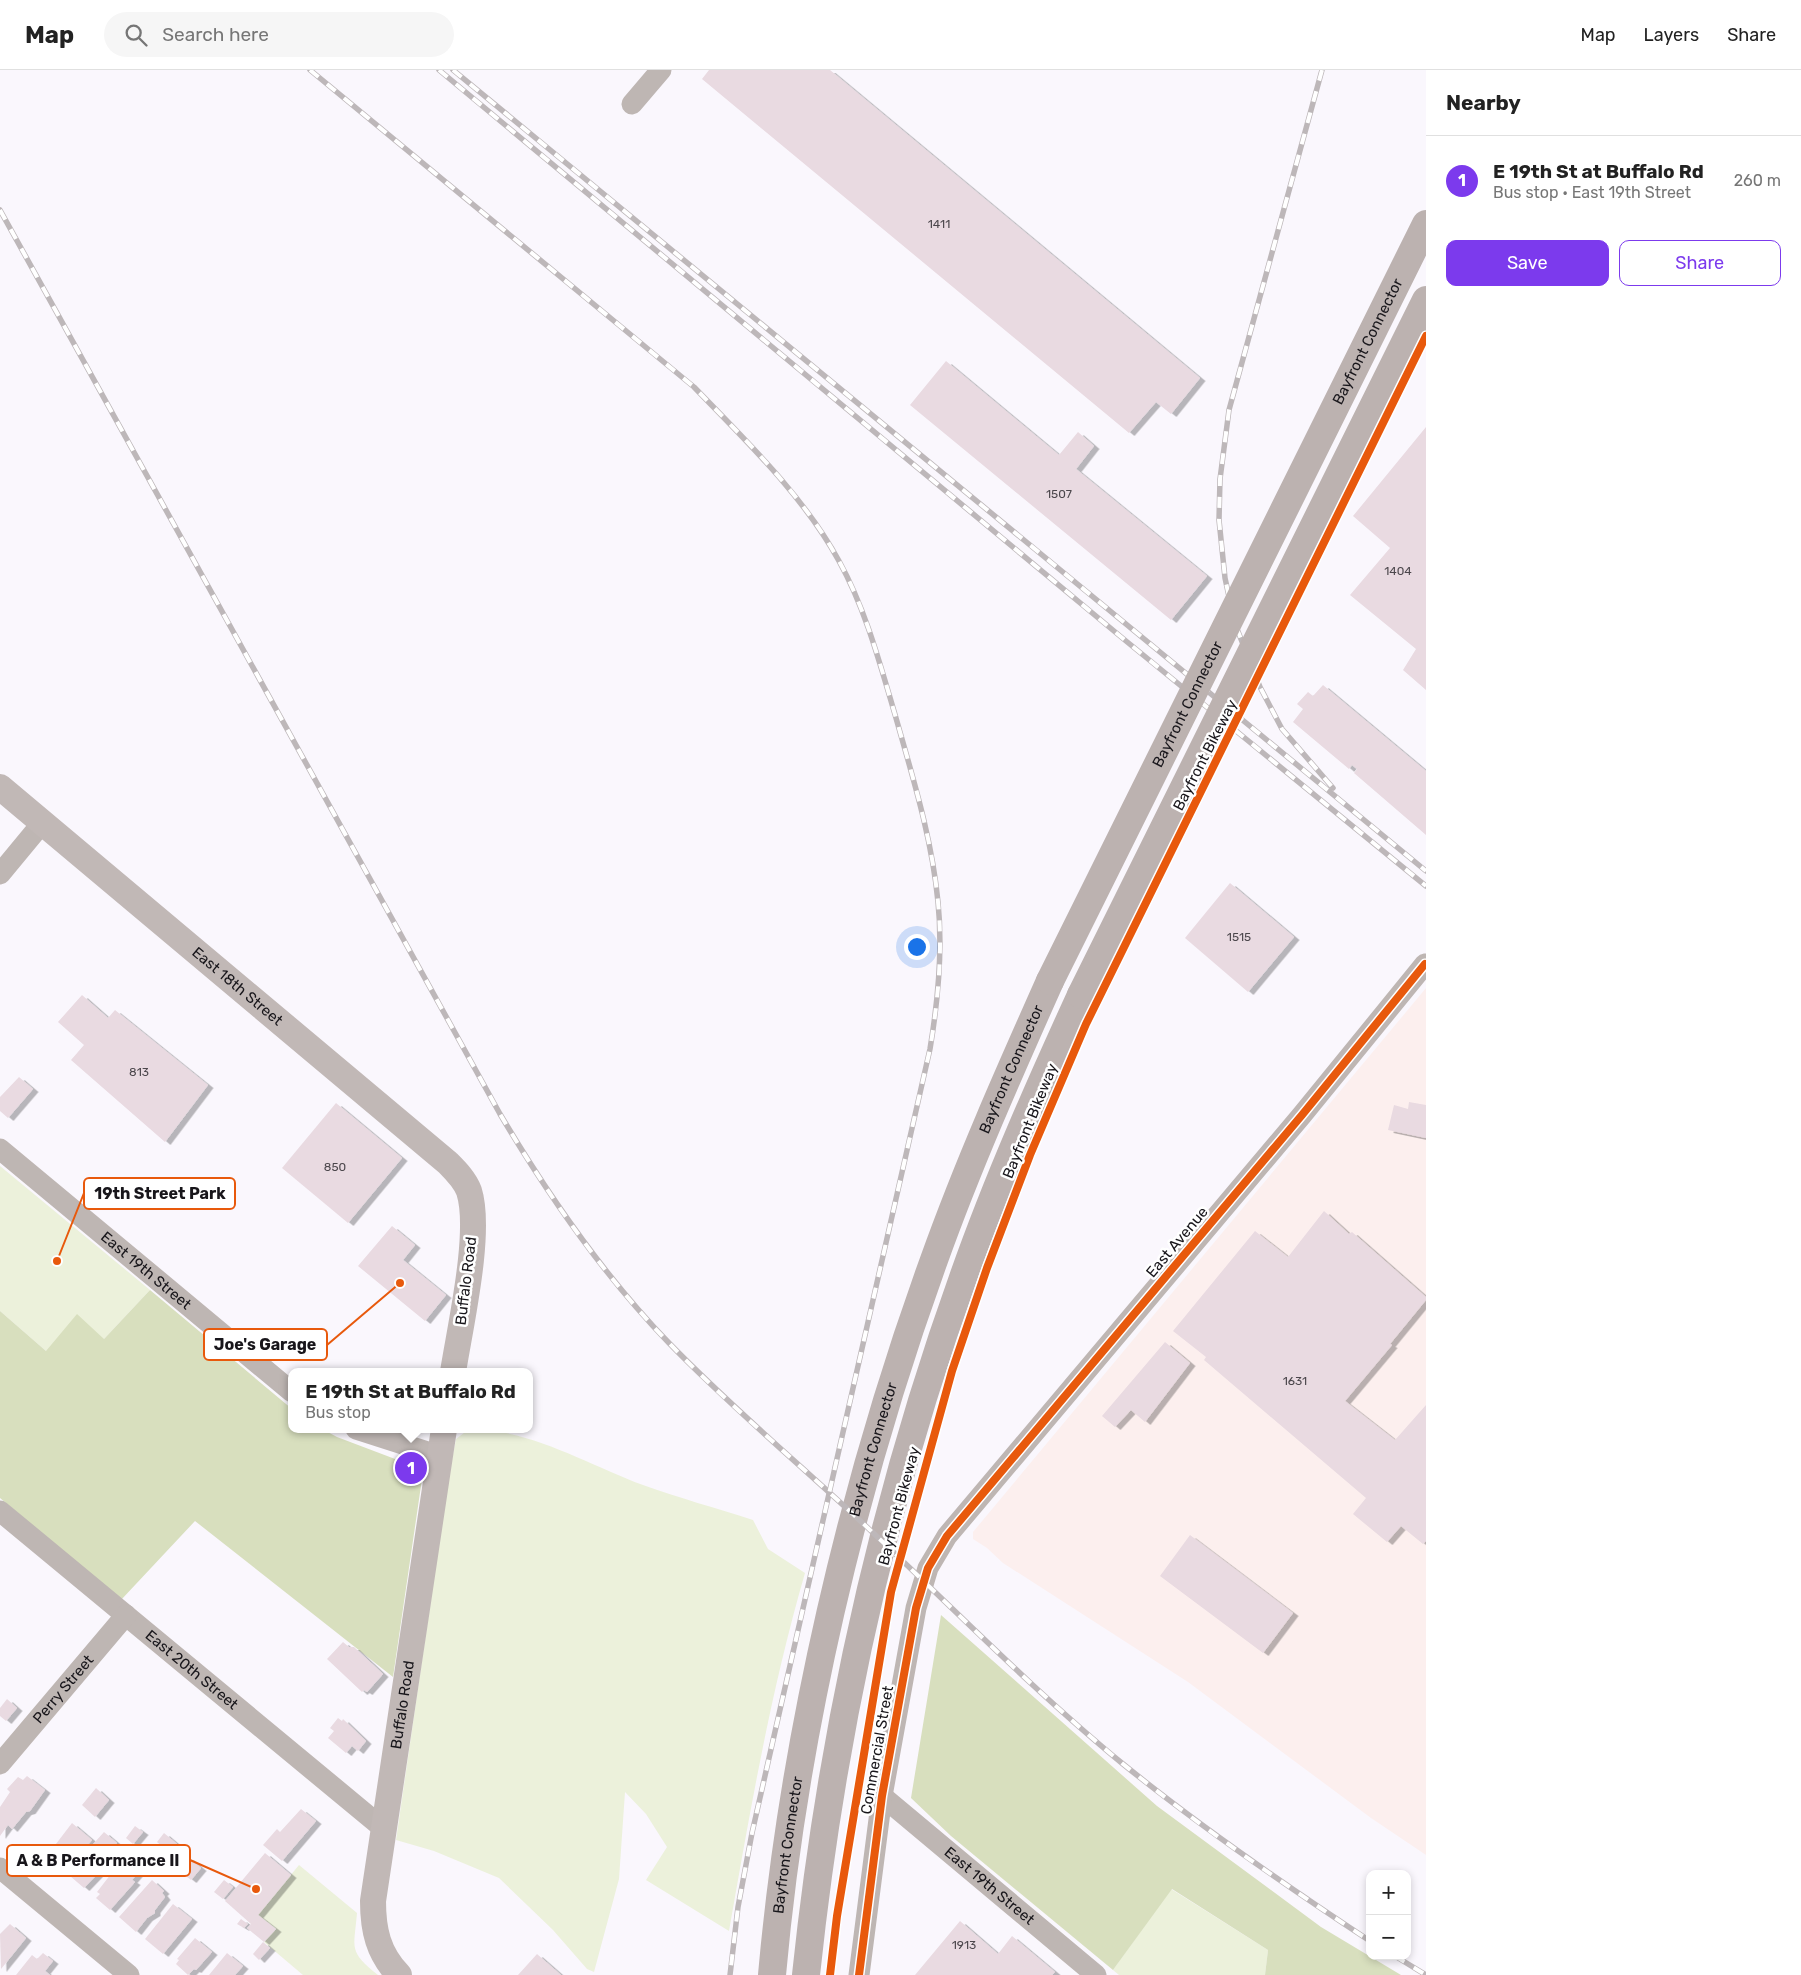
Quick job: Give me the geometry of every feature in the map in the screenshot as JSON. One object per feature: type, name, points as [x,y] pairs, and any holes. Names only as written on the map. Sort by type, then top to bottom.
[{"type":"highway","name":"Bayfront Connector","points":[[772,1975],[793,1811],[816,1683],[846,1549],[886,1406],[934,1260],[984,1130],[1050,981],[1426,224]]},
{"type":"highway","points":[[806,1975],[825,1827],[848,1697],[869,1597],[932,1370],[964,1274],[1012,1150],[1081,995],[1426,300]]},
{"type":"main road","name":"East 18th Street","points":[[0,787],[448,1163],[468,1190]]},
{"type":"main road","name":"Buffalo Road","points":[[454,1368],[471,1244],[472,1215],[468,1190]]},
{"type":"main road","name":"Buffalo Road","points":[[399,1975],[382,1952],[373,1923],[376,1874],[443,1433]]},
{"type":"street","points":[[632,104],[661,70]]},
{"type":"street","points":[[0,874],[42,822]]},
{"type":"street","name":"East Avenue","points":[[947,1536],[1307,1109],[1425,964]]},
{"type":"street","name":"East 19th Street","points":[[0,1149],[288,1389]]},
{"type":"street","points":[[368,1433],[440,1456]]},
{"type":"street","name":"East 20th Street","points":[[0,1511],[384,1829]]},
{"type":"street","name":"Commercial Street","points":[[859,1975],[882,1796],[916,1608],[928,1568],[947,1536]]},
{"type":"street","name":"Perry Street","points":[[0,1764],[126,1615]]},
{"type":"street","name":"East 19th Street","points":[[882,1796],[1096,1975]]},
{"type":"street","points":[[0,1868],[129,1975]]},
{"type":"shaded area","points":[[1426,988],[1426,1855],[1371,1818],[1188,1682],[1003,1563],[987,1548],[973,1539],[973,1532]]},
{"type":"green space","points":[[0,1166],[150,1290],[104,1339],[46,1351],[0,1311]]},
{"type":"green space","points":[[150,1290],[288,1406],[288,1433],[330,1433],[403,1462],[417,1465],[423,1472],[393,1677],[195,1521],[121,1600],[0,1498],[0,1311],[46,1351],[77,1314],[104,1339]]},
{"type":"green space","points":[[464,1433],[503,1433],[536,1441],[643,1485],[753,1520],[768,1549],[805,1573],[772,1706],[753,1796],[729,1931],[646,1880],[667,1847],[646,1814],[625,1792],[619,1879],[594,1972],[587,1969],[553,1930],[499,1878],[434,1851],[396,1840],[449,1475],[456,1439]]},
{"type":"green space","points":[[941,1615],[1157,1806],[1321,1927],[1366,1954],[1366,1960],[1376,1960],[1401,1975],[1265,1975],[1268,1950],[1172,1889],[1113,1970],[951,1836],[911,1798]]},
{"type":"green space","points":[[299,1865],[357,1913],[354,1942],[357,1954],[378,1975],[303,1975],[264,1942],[276,1929],[258,1915]]},
{"type":"green space","points":[[1171,1889],[1268,1950],[1265,1975],[1119,1975],[1113,1970]]},
{"type":"building","points":[[709,70],[830,70],[1200,378],[1171,414],[1156,402],[1129,433],[702,79]]},
{"type":"building","points":[[946,361],[1059,455],[1078,432],[1094,446],[1076,469],[1207,576],[1171,620],[910,405]]},
{"type":"building","points":[[1426,427],[1426,690],[1403,670],[1416,649],[1350,595],[1390,548],[1353,516]]},
{"type":"building","points":[[1323,685],[1426,771],[1426,835],[1354,773],[1357,769],[1352,765],[1349,769],[1293,722],[1303,709],[1297,704],[1308,692],[1313,696]]},
{"type":"building","points":[[1230,883],[1294,937],[1248,992],[1185,938]]},
{"type":"building","points":[[82,995],[108,1018],[115,1010],[208,1085],[165,1142],[71,1060],[84,1045],[58,1022]]},
{"type":"building","points":[[19,1077],[33,1089],[8,1118],[0,1111],[0,1097]]},
{"type":"building","points":[[1409,1102],[1426,1105],[1426,1138],[1388,1130],[1394,1105],[1408,1109]]},
{"type":"building","points":[[336,1103],[402,1158],[348,1223],[282,1168]]},
{"type":"building","points":[[1324,1211],[1349,1234],[1352,1232],[1426,1297],[1426,1300],[1390,1344],[1392,1345],[1345,1401],[1395,1440],[1426,1405],[1426,1541],[1423,1544],[1401,1526],[1387,1542],[1353,1514],[1366,1498],[1204,1360],[1206,1357],[1173,1331],[1255,1231],[1288,1257]]},
{"type":"building","points":[[392,1226],[415,1245],[403,1260],[446,1295],[425,1321],[358,1266]]},
{"type":"building","points":[[1165,1342],[1190,1363],[1145,1422],[1131,1410],[1115,1427],[1102,1416]]},
{"type":"building","points":[[1190,1535],[1293,1613],[1263,1653],[1160,1576]]},
{"type":"building","points":[[343,1642],[349,1647],[354,1647],[383,1674],[367,1692],[364,1690],[362,1692],[327,1659]]},
{"type":"building","points":[[7,1699],[17,1708],[6,1721],[0,1716],[0,1708]]},
{"type":"building","points":[[338,1718],[342,1721],[343,1719],[366,1741],[358,1751],[352,1746],[346,1753],[328,1738],[334,1731],[330,1728]]},
{"type":"building","points":[[27,1776],[45,1790],[30,1811],[26,1812],[12,1829],[8,1825],[0,1836],[0,1807],[10,1792],[7,1789],[18,1777],[23,1780]]},
{"type":"building","points":[[96,1788],[109,1800],[95,1817],[82,1805]]},
{"type":"building","points":[[301,1809],[316,1821],[282,1861],[263,1845],[277,1829],[280,1832]]},
{"type":"building","points":[[72,1823],[92,1840],[64,1872],[46,1857]]},
{"type":"building","points":[[135,1826],[143,1832],[133,1844],[126,1838]]},
{"type":"building","points":[[104,1832],[117,1843],[108,1855],[110,1858],[106,1865],[84,1888],[70,1876],[78,1864],[77,1862]]},
{"type":"building","points":[[164,1833],[177,1844],[170,1853],[157,1842]]},
{"type":"building","points":[[265,1853],[291,1875],[258,1915],[276,1929],[264,1942],[247,1928],[251,1924],[225,1901]]},
{"type":"building","points":[[188,1857],[201,1868],[191,1880],[177,1869]]},
{"type":"building","points":[[121,1861],[137,1874],[132,1880],[135,1882],[110,1910],[96,1898],[100,1894],[97,1892]]},
{"type":"building","points":[[152,1880],[164,1891],[162,1893],[165,1897],[155,1910],[155,1913],[147,1918],[136,1932],[119,1917]]},
{"type":"building","points":[[224,1880],[233,1887],[223,1899],[214,1892]]},
{"type":"building","points":[[173,1904],[192,1919],[163,1954],[145,1939]]},
{"type":"building","points":[[241,1919],[248,1924],[244,1928],[237,1924]]},
{"type":"building","points":[[960,1921],[998,1954],[1012,1936],[1055,1972],[1052,1975],[915,1975]]},
{"type":"building","points":[[10,1924],[26,1938],[1,1969],[0,1934]]},
{"type":"building","points":[[195,1938],[212,1952],[196,1970],[194,1969],[188,1975],[176,1964],[179,1960],[177,1959]]},
{"type":"building","points":[[263,1942],[270,1948],[259,1960],[253,1954]]},
{"type":"building","points":[[43,1953],[53,1961],[45,1971],[50,1975],[16,1975],[32,1955],[37,1959]]},
{"type":"building","points":[[227,1953],[243,1966],[235,1975],[209,1975]]},
{"type":"building","points":[[537,1954],[561,1975],[518,1975]]},
{"type":"railway","points":[[310,70],[694,387],[753,448],[791,491],[825,537],[839,561],[865,618],[884,678],[927,832],[938,902],[940,939],[937,994],[930,1049],[752,1833],[738,1907],[730,1975]]},
{"type":"railway","points":[[439,70],[1126,641],[1426,886]]},
{"type":"railway","points":[[453,70],[1426,871]]},
{"type":"railway","points":[[1322,70],[1229,410],[1220,479],[1219,520],[1225,578],[1231,606],[1237,629],[1260,687],[1282,729],[1333,788]]},
{"type":"railway","points":[[0,210],[500,1114],[557,1204],[599,1262],[645,1317],[693,1367],[869,1529],[1058,1708],[1123,1764],[1213,1833],[1366,1938]]},
{"type":"railway","points":[[1402,1960],[1426,1975]]},
{"type":"cycle path","name":"Bayfront Bikeway","points":[[830,1975],[837,1916],[891,1592],[952,1371],[987,1268],[1030,1155],[1086,1024],[1426,336]]},
{"type":"cycle path","points":[[859,1975],[882,1796],[916,1608],[928,1568],[947,1536],[1302,1115],[1425,964]]},
{"type":"place","name":"19th Street Park","points":[[57,1261]]},
{"type":"place","name":"Joe's Garage","points":[[400,1283]]},
{"type":"place","name":"E 19th St at Buffalo Rd","points":[[411,1468]]},
{"type":"place","name":"A & B Performance II","points":[[256,1889]]}]
